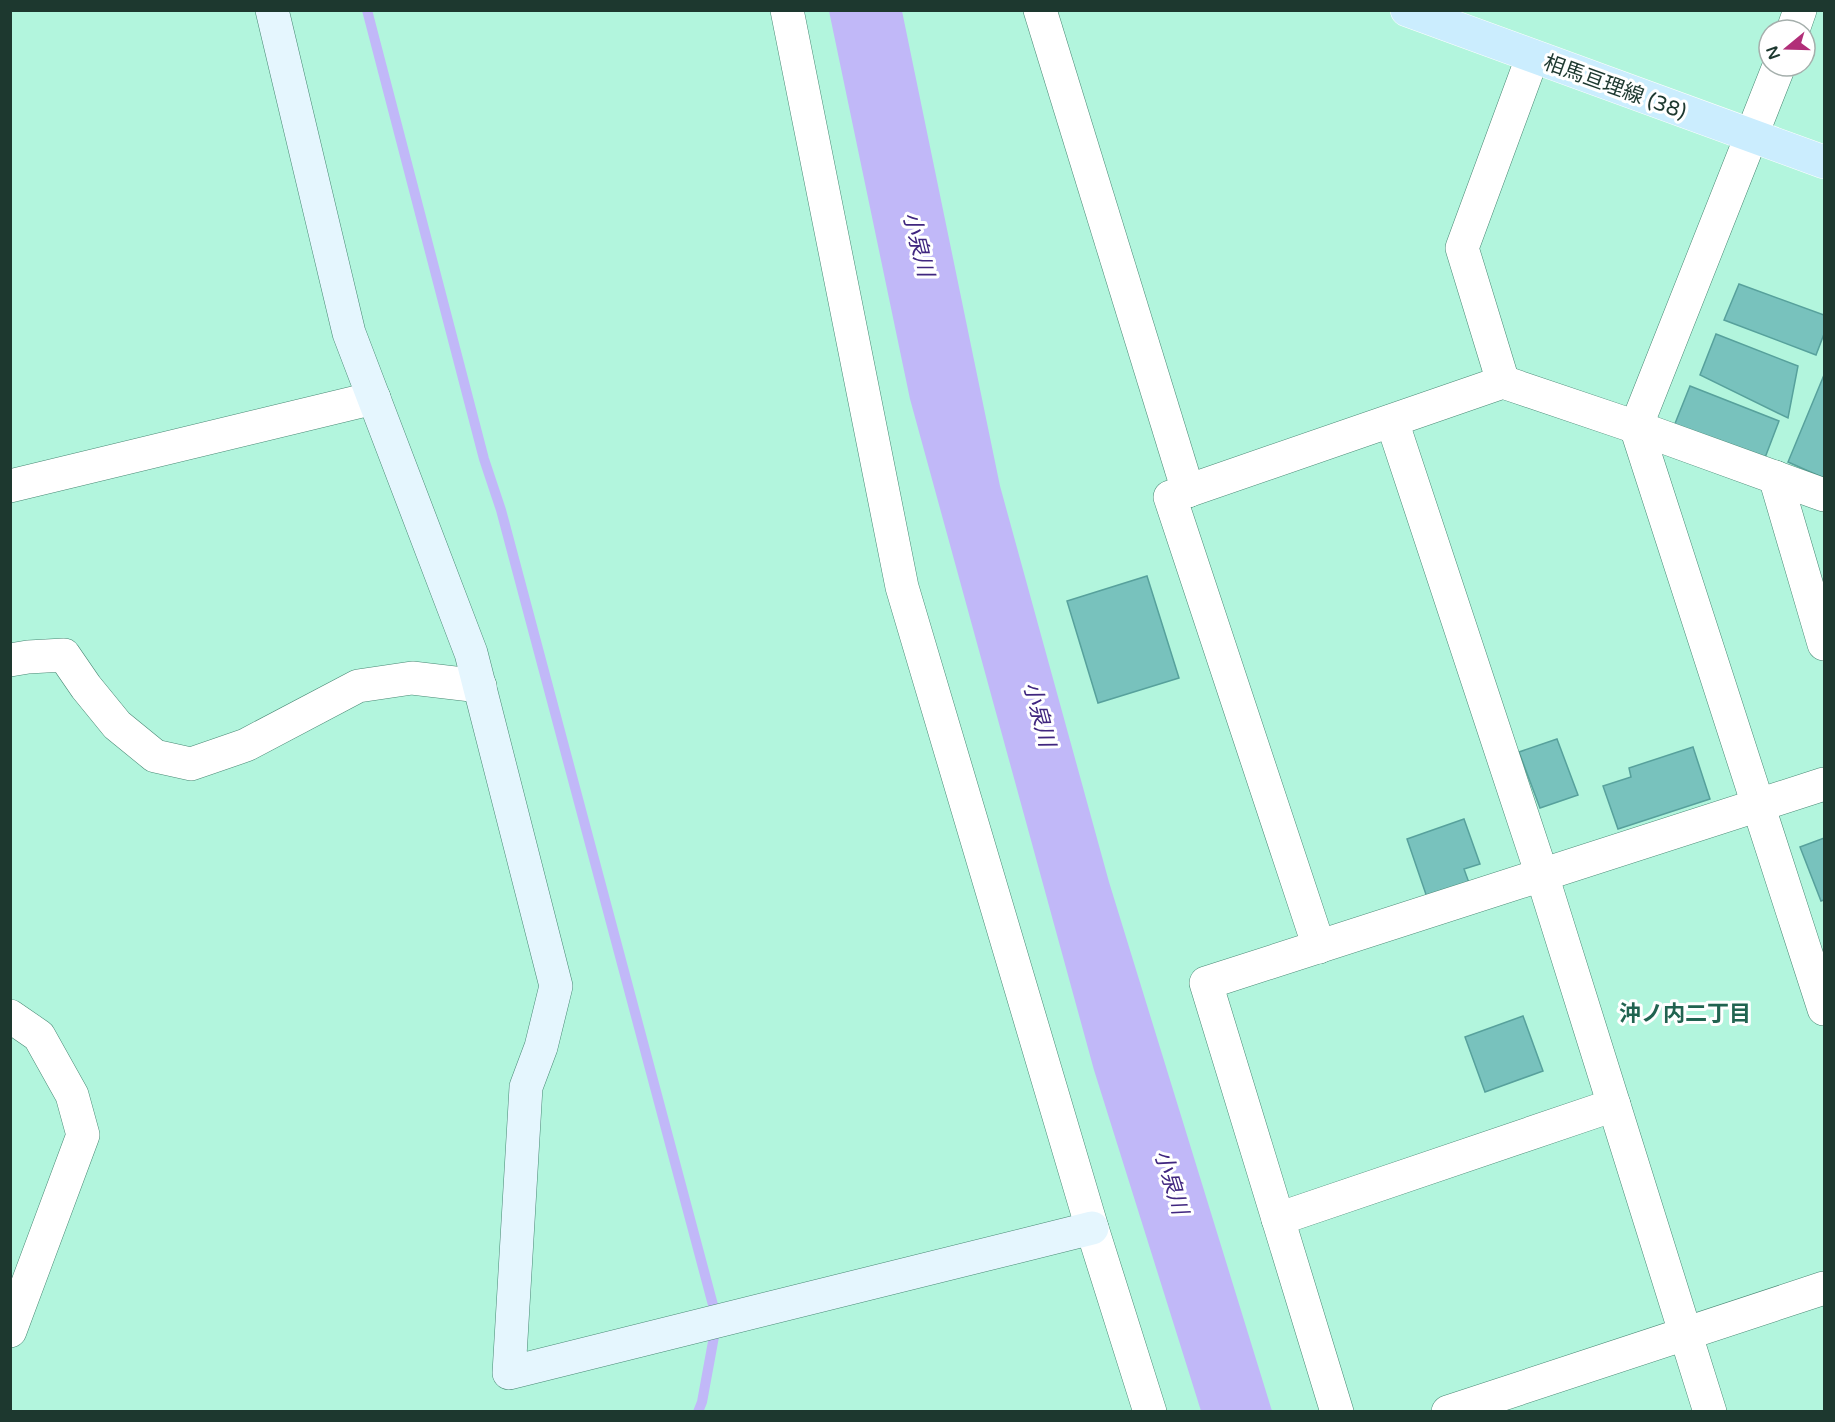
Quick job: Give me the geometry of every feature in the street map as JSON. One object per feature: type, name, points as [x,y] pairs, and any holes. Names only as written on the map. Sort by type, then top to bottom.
[{"type":"main road","name":"相馬亘理線 (38)","points":[[1407,10],[1532,58],[1824,162]]},
{"type":"street","points":[[272,10],[349,333],[471,653],[556,986],[540,1047],[526,1087],[509,1373],[1092,1228]]},
{"type":"street","points":[[787,10],[903,587],[1092,1228],[1150,1412]]},
{"type":"street","points":[[1040,10],[1188,491]]},
{"type":"street","points":[[1503,382],[1462,248],[1532,58]]},
{"type":"street","points":[[1774,78],[1636,427],[1824,1010]]},
{"type":"street","points":[[1319,946],[1170,497],[1503,382],[1824,495]]},
{"type":"street","points":[[10,486],[374,398]]},
{"type":"street","points":[[1392,421],[1542,875],[1710,1412]]},
{"type":"street","points":[[1775,477],[1824,644]]},
{"type":"street","points":[[10,660],[64,655],[117,725],[155,756],[191,764],[246,745],[358,686],[412,678],[480,686]]},
{"type":"street","points":[[1337,1412],[1206,983],[1824,784]]},
{"type":"street","points":[[10,1016],[39,1036],[72,1095],[83,1135],[10,1331]]},
{"type":"street","points":[[1278,1219],[1614,1105]]},
{"type":"street","points":[[1448,1412],[1824,1288]]},
{"type":"water","name":"小泉川","points":[[829,11],[902,11],[1000,486],[1109,882],[1272,1411],[1201,1411],[1094,1070],[910,399]]},
{"type":"building","points":[[1739,284],[1824,315],[1824,334],[1816,355],[1724,320]]},
{"type":"building","points":[[1716,334],[1798,366],[1788,418],[1700,375]]},
{"type":"building","points":[[1824,375],[1824,478],[1788,462]]},
{"type":"building","points":[[1690,386],[1779,421],[1763,463],[1674,426]]},
{"type":"building","points":[[1147,576],[1179,678],[1098,703],[1067,601]]},
{"type":"building","points":[[1557,739],[1578,795],[1540,808],[1519,752]]},
{"type":"building","points":[[1693,747],[1710,799],[1618,829],[1603,786],[1631,777],[1629,768]]},
{"type":"building","points":[[1464,819],[1480,864],[1464,869],[1473,894],[1431,909],[1407,839]]},
{"type":"building","points":[[1824,838],[1824,900],[1821,901],[1800,847]]},
{"type":"building","points":[[1523,1016],[1543,1071],[1485,1092],[1465,1037]]},
{"type":"waterway","points":[[367,10],[484,459],[501,510],[717,1320],[702,1402],[698,1412]]},
{"type":"district","name":"沖ノ内二丁目","points":[[1685,1013]]}]
